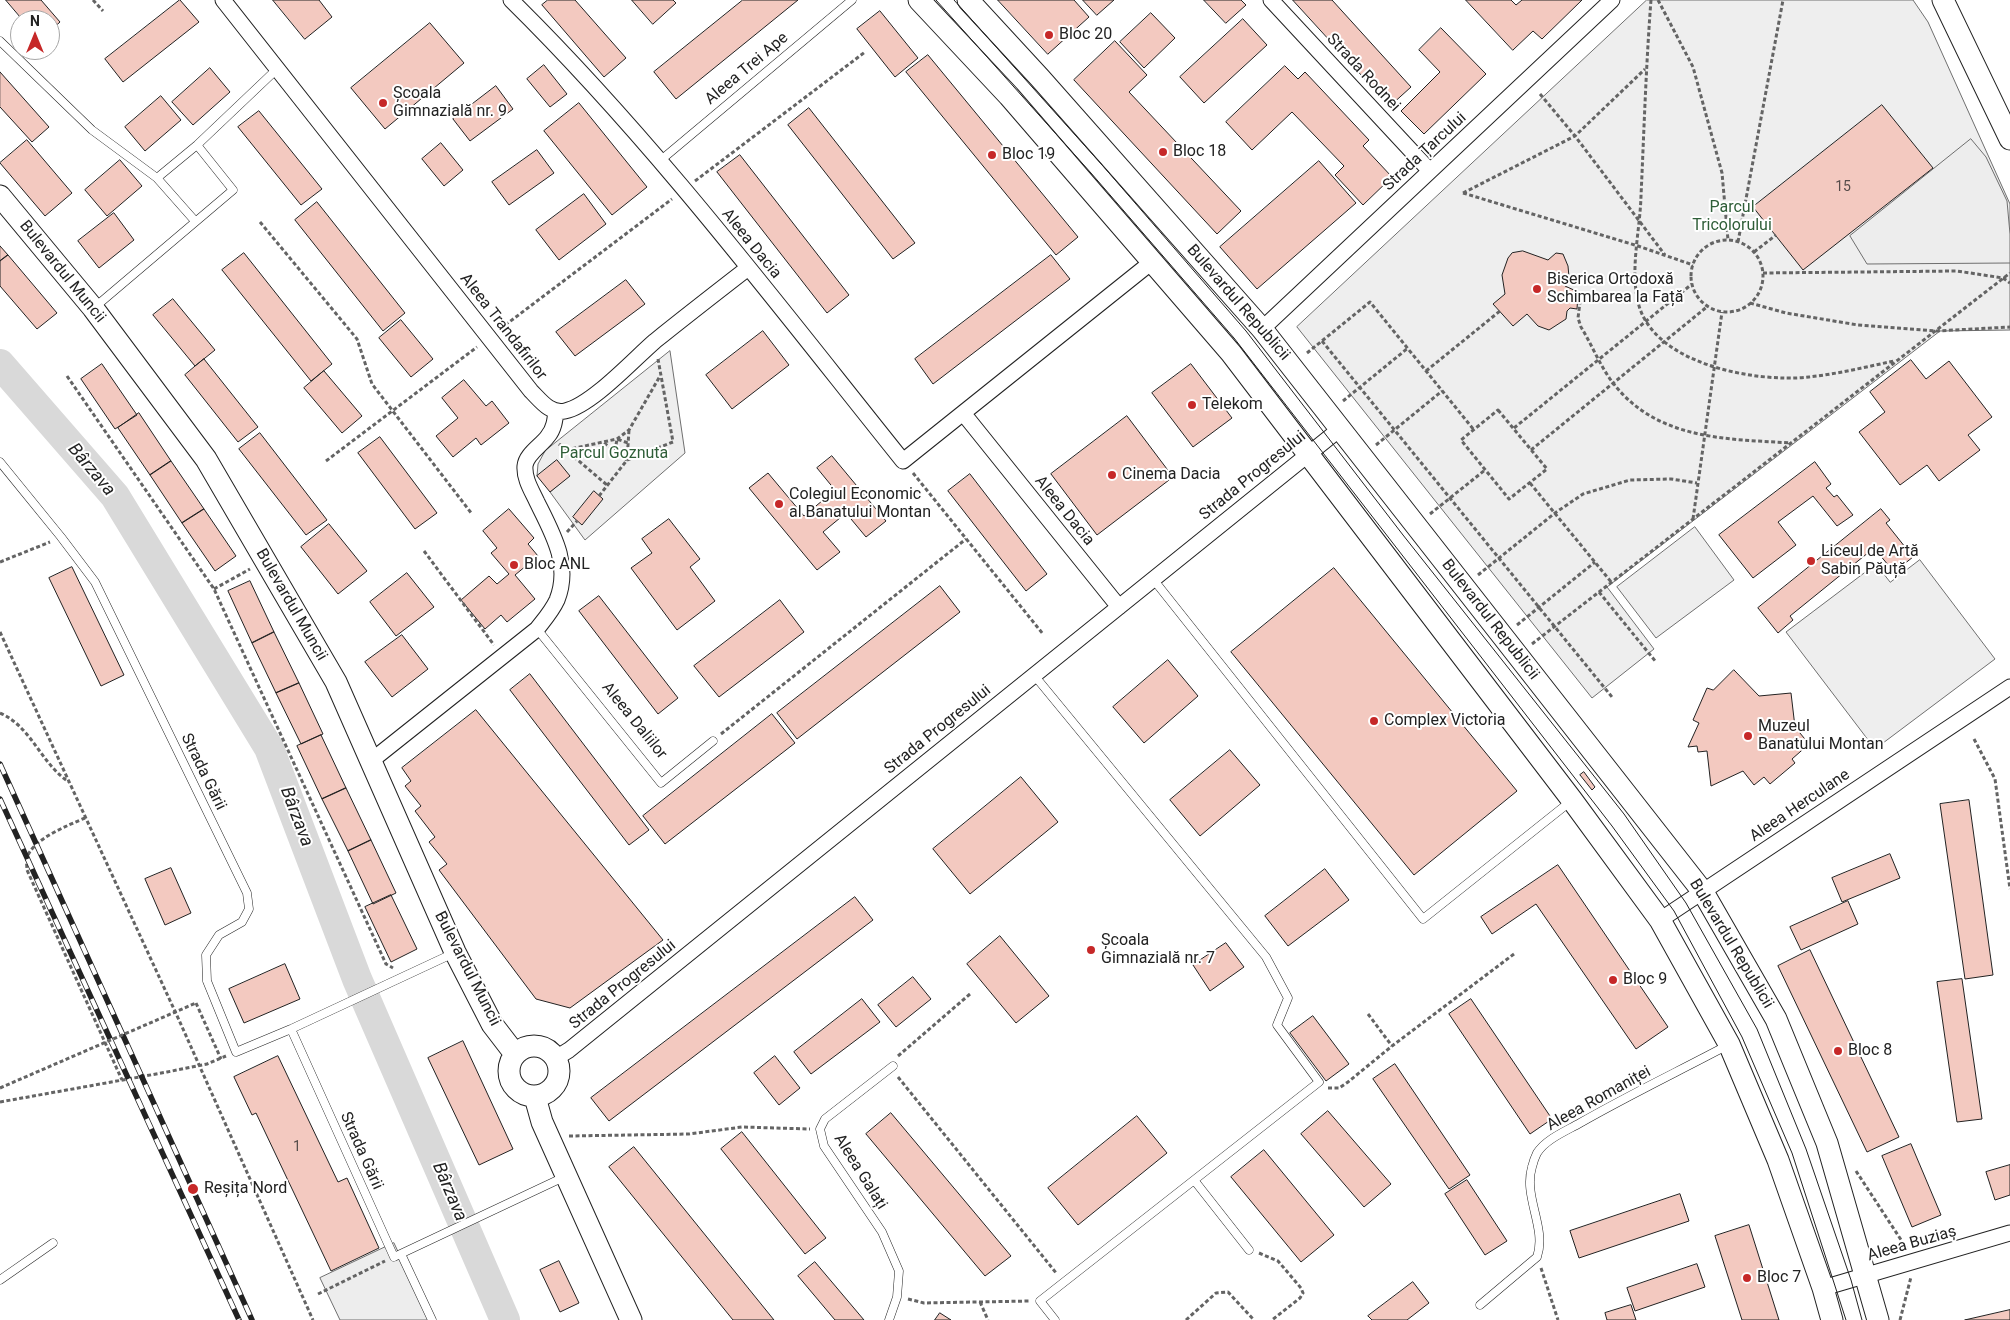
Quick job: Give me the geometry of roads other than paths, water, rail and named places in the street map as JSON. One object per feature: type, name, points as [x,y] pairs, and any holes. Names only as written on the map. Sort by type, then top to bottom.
[{"type":"main road","points":[[919,0],[1009,96],[1231,353],[1572,800],[1660,920],[1730,1044],[1778,1160],[1823,1288],[1832,1320]]},
{"type":"main road","name":"Bulevardul Republicii","points":[[968,0],[1040,78],[1262,329],[1703,892],[1776,1019],[1827,1143],[1878,1320]]},
{"type":"main road","points":[[1943,0],[2010,139]]},
{"type":"main road","name":"Bulevardul Muncii","points":[[0,196],[93,308],[206,459],[336,682],[455,952],[492,1024],[515,1054]]},
{"type":"main road","points":[[532,1046],[541,1047],[549,1051],[556,1058],[559,1066],[559,1075],[551,1090],[544,1095],[535,1097],[525,1095],[516,1090],[508,1072],[510,1062],[515,1054],[523,1048],[532,1046]]},
{"type":"main road","points":[[535,1097],[542,1122],[631,1320]]},
{"type":"street","name":"Aleea Trandafirilor","points":[[223,0],[531,391],[547,407],[556,411]]},
{"type":"street","name":"Aleea Dacia","points":[[511,0],[661,160],[904,461],[963,413],[1119,607]]},
{"type":"street","name":"Strada Rodnei","points":[[1271,0],[1430,171]]},
{"type":"street","name":"Strada Țarcului","points":[[1262,329],[1612,0]]},
{"type":"street","points":[[963,413],[1153,262]]},
{"type":"street","points":[[371,761],[538,630],[556,601],[562,583],[562,558],[558,542],[528,485],[525,465],[527,459],[549,435],[554,426],[556,411],[566,411],[591,397],[655,342],[748,268]]},
{"type":"street","name":"Strada Progresului","points":[[556,1058],[569,1050],[1341,428]]},
{"type":"street","name":"Aleea Herculane","points":[[1660,920],[2010,687]]},
{"type":"street","name":"Aleea Buziaș","points":[[1823,1288],[2010,1233]]},
{"type":"lane","name":"Aleea Trei Ape","points":[[661,160],[852,0]]},
{"type":"lane","points":[[0,42],[92,130],[157,178],[195,221]]},
{"type":"lane","points":[[157,178],[197,145],[278,69]]},
{"type":"lane","points":[[93,308],[233,190],[197,145]]},
{"type":"lane","name":"Strada Gării","points":[[0,462],[95,582],[247,893],[249,909],[242,922],[219,935],[206,955],[207,981],[236,1052],[291,1029],[455,952]]},
{"type":"lane","points":[[1153,579],[1423,919],[1572,800]]},
{"type":"lane","name":"Aleea Daliilor","points":[[538,630],[661,782],[713,741]]},
{"type":"lane","points":[[1034,675],[1266,957],[1288,998],[1277,1025],[1319,1082],[1040,1301],[1055,1320]]},
{"type":"lane","name":"Strada Gării","points":[[291,1029],[397,1255],[432,1320]]},
{"type":"lane","name":"Aleea Romaniței","points":[[1480,1306],[1537,1257],[1540,1249],[1530,1182],[1531,1169],[1537,1153],[1552,1139],[1598,1113],[1730,1044]]},
{"type":"lane","name":"Aleea Galați","points":[[889,1320],[897,1297],[899,1271],[882,1232],[824,1146],[820,1129],[824,1119],[893,1066]]},
{"type":"lane","points":[[397,1255],[566,1176]]},
{"type":"lane","points":[[1194,1180],[1249,1250]]},
{"type":"lane","points":[[0,1280],[53,1243]]},
{"type":"waterway","name":"Bârzava","points":[[0,364],[115,496],[269,748],[357,979],[505,1320]]},
{"type":"tram line","points":[[936,0],[1091,173],[1234,338],[1612,826],[1674,911],[1742,1037],[1792,1153],[1846,1320]]},
{"type":"tram line","points":[[954,0],[1103,166],[1246,331],[1403,535],[1624,814],[1686,903],[1757,1029],[1806,1149],[1851,1280],[1862,1320]]},
{"type":"railway","points":[[0,764],[252,1320]]},
{"type":"railway","points":[[0,799],[239,1320]]},
{"type":"place","name":"Bloc 20","points":[[1049,35]]},
{"type":"place","name":"Școala Gimnazială nr. 9","points":[[383,103]]},
{"type":"place","name":"Bloc 18","points":[[1163,152]]},
{"type":"place","name":"Bloc 19","points":[[992,155]]},
{"type":"place","name":"Biserica Ortodoxă Schimbarea la Față","points":[[1537,289]]},
{"type":"place","name":"Telekom","points":[[1192,405]]},
{"type":"place","name":"Cinema Dacia","points":[[1112,475]]},
{"type":"place","name":"Colegiul Economic al Banatului Montan","points":[[779,504]]},
{"type":"place","name":"Liceul de Artă Sabin Păuță","points":[[1811,561]]},
{"type":"place","name":"Bloc ANL","points":[[514,565]]},
{"type":"place","name":"Complex Victoria","points":[[1374,721]]},
{"type":"place","name":"Muzeul Banatului Montan","points":[[1748,736]]},
{"type":"place","name":"Școala Gimnazială nr. 7","points":[[1091,950]]},
{"type":"place","name":"Bloc 9","points":[[1613,980]]},
{"type":"place","name":"Bloc 8","points":[[1838,1051]]},
{"type":"place","name":"Reșița Nord","points":[[193,1189]]},
{"type":"place","name":"Bloc 7","points":[[1747,1278]]},
{"type":"park label","name":"Parcul Tricolorului","points":[[1732,217]]},
{"type":"park label","name":"Parcul Goznuta","points":[[614,454]]}]
